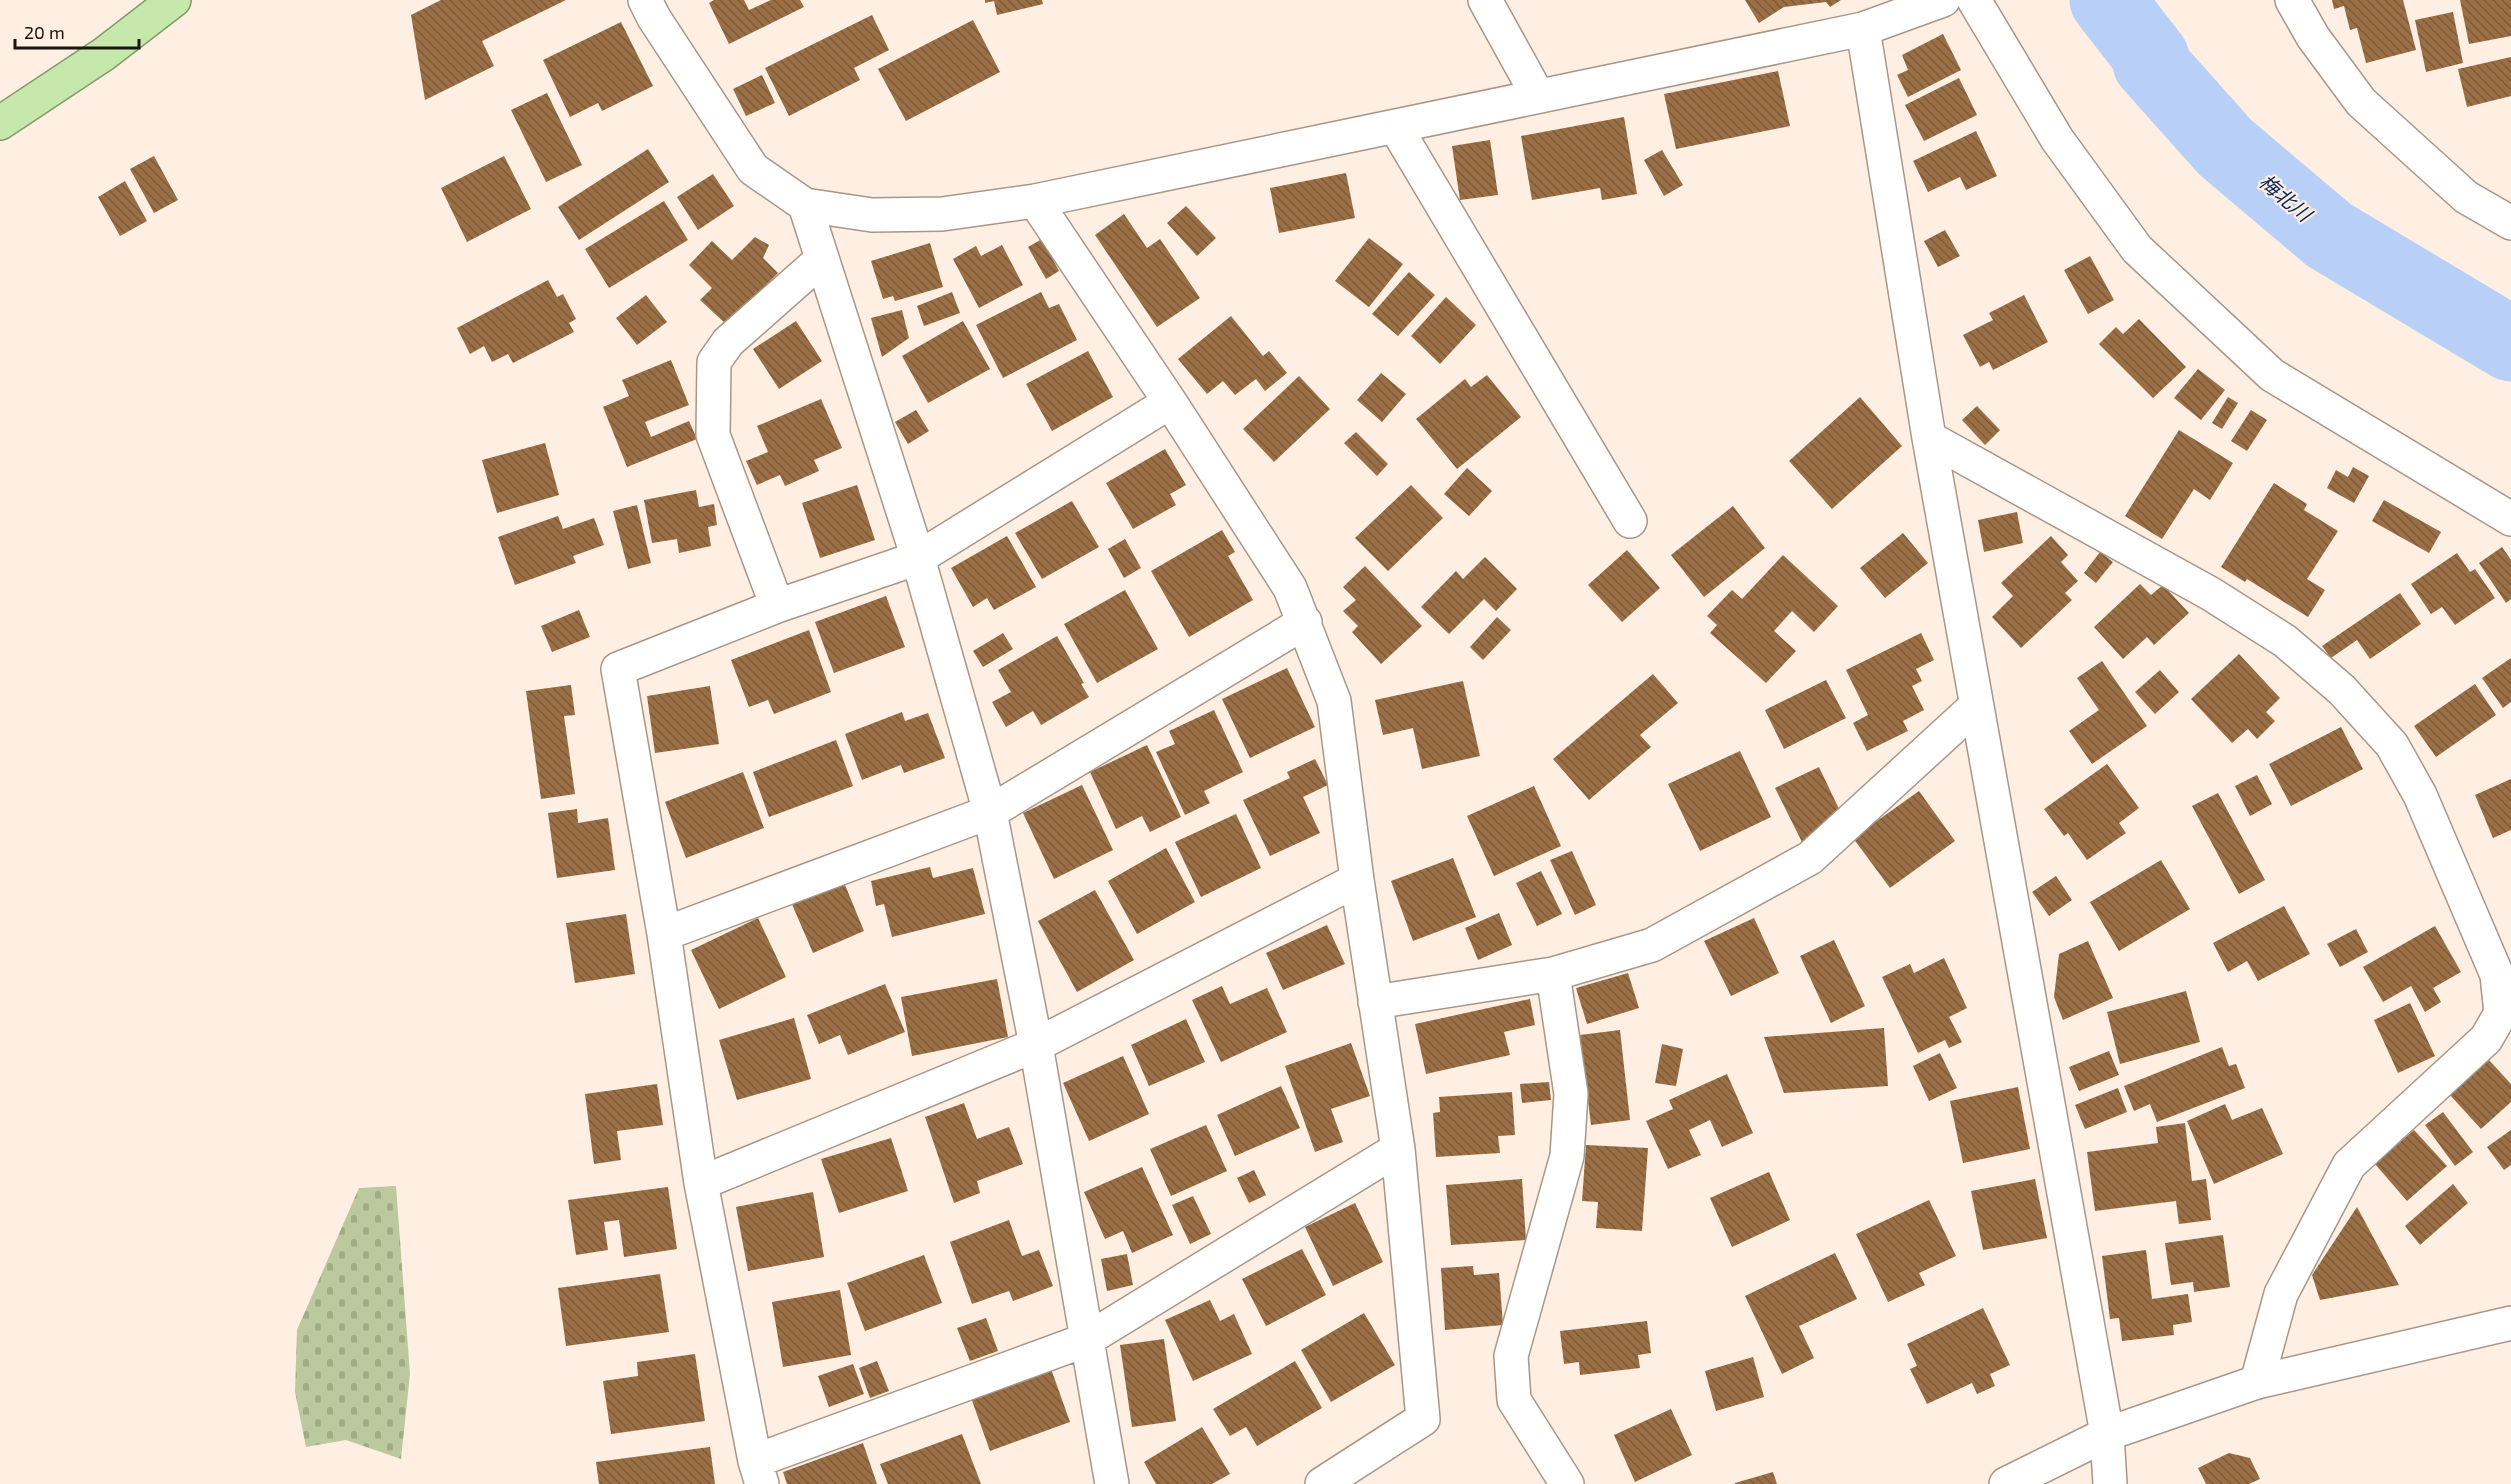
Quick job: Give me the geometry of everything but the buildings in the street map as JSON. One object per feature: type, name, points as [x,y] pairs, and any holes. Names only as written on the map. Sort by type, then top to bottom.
[{"type":"highway","points":[[0,123],[104,54],[174,0]]},
{"type":"street","points":[[645,0],[654,18],[753,169],[806,205],[872,215],[942,214],[1035,201],[1863,29],[1943,0]]},
{"type":"street","points":[[1485,0],[1538,96]]},
{"type":"street","points":[[1974,0],[2056,139],[2137,249],[2272,375],[2511,519]]},
{"type":"street","points":[[2292,0],[2313,37],[2361,102],[2466,197],[2511,223]]},
{"type":"street","points":[[1863,29],[1929,438],[2107,1434],[2110,1484]]},
{"type":"street","points":[[1395,126],[1630,521]]},
{"type":"street","points":[[1035,201],[1170,402],[1290,588],[1334,701],[1357,880],[1398,1149],[1423,1419],[1322,1484]]},
{"type":"street","points":[[806,205],[918,558],[990,813],[1036,1045],[1112,1484]]},
{"type":"street","points":[[777,606],[713,435],[714,362],[728,342],[822,259]]},
{"type":"street","points":[[1170,402],[918,558],[777,606],[618,669],[664,934],[701,1183],[758,1472],[1086,1340],[1398,1149]]},
{"type":"street","points":[[1929,438],[2211,594],[2285,641],[2342,690],[2392,745],[2420,795],[2497,975],[2500,1013],[2486,1038],[2349,1165],[2281,1294],[2257,1382]]},
{"type":"street","points":[[664,934],[990,813],[1305,622]]},
{"type":"street","points":[[1375,1002],[1553,974],[1652,945],[1810,858],[1976,706]]},
{"type":"street","points":[[701,1183],[1036,1045],[1357,880]]},
{"type":"street","points":[[1553,974],[1570,1094],[1567,1156],[1511,1356],[1514,1400],[1568,1484]]},
{"type":"street","points":[[2006,1484],[2107,1434],[2257,1382],[2511,1323]]},
{"type":"green space","points":[[396,1186],[410,1374],[401,1459],[346,1440],[306,1447],[295,1392],[297,1330],[359,1188]]},
{"type":"waterway","name":"梅北川","points":[[2107,0],[2152,58],[2150,63],[2225,147],[2329,235],[2511,344]]}]
